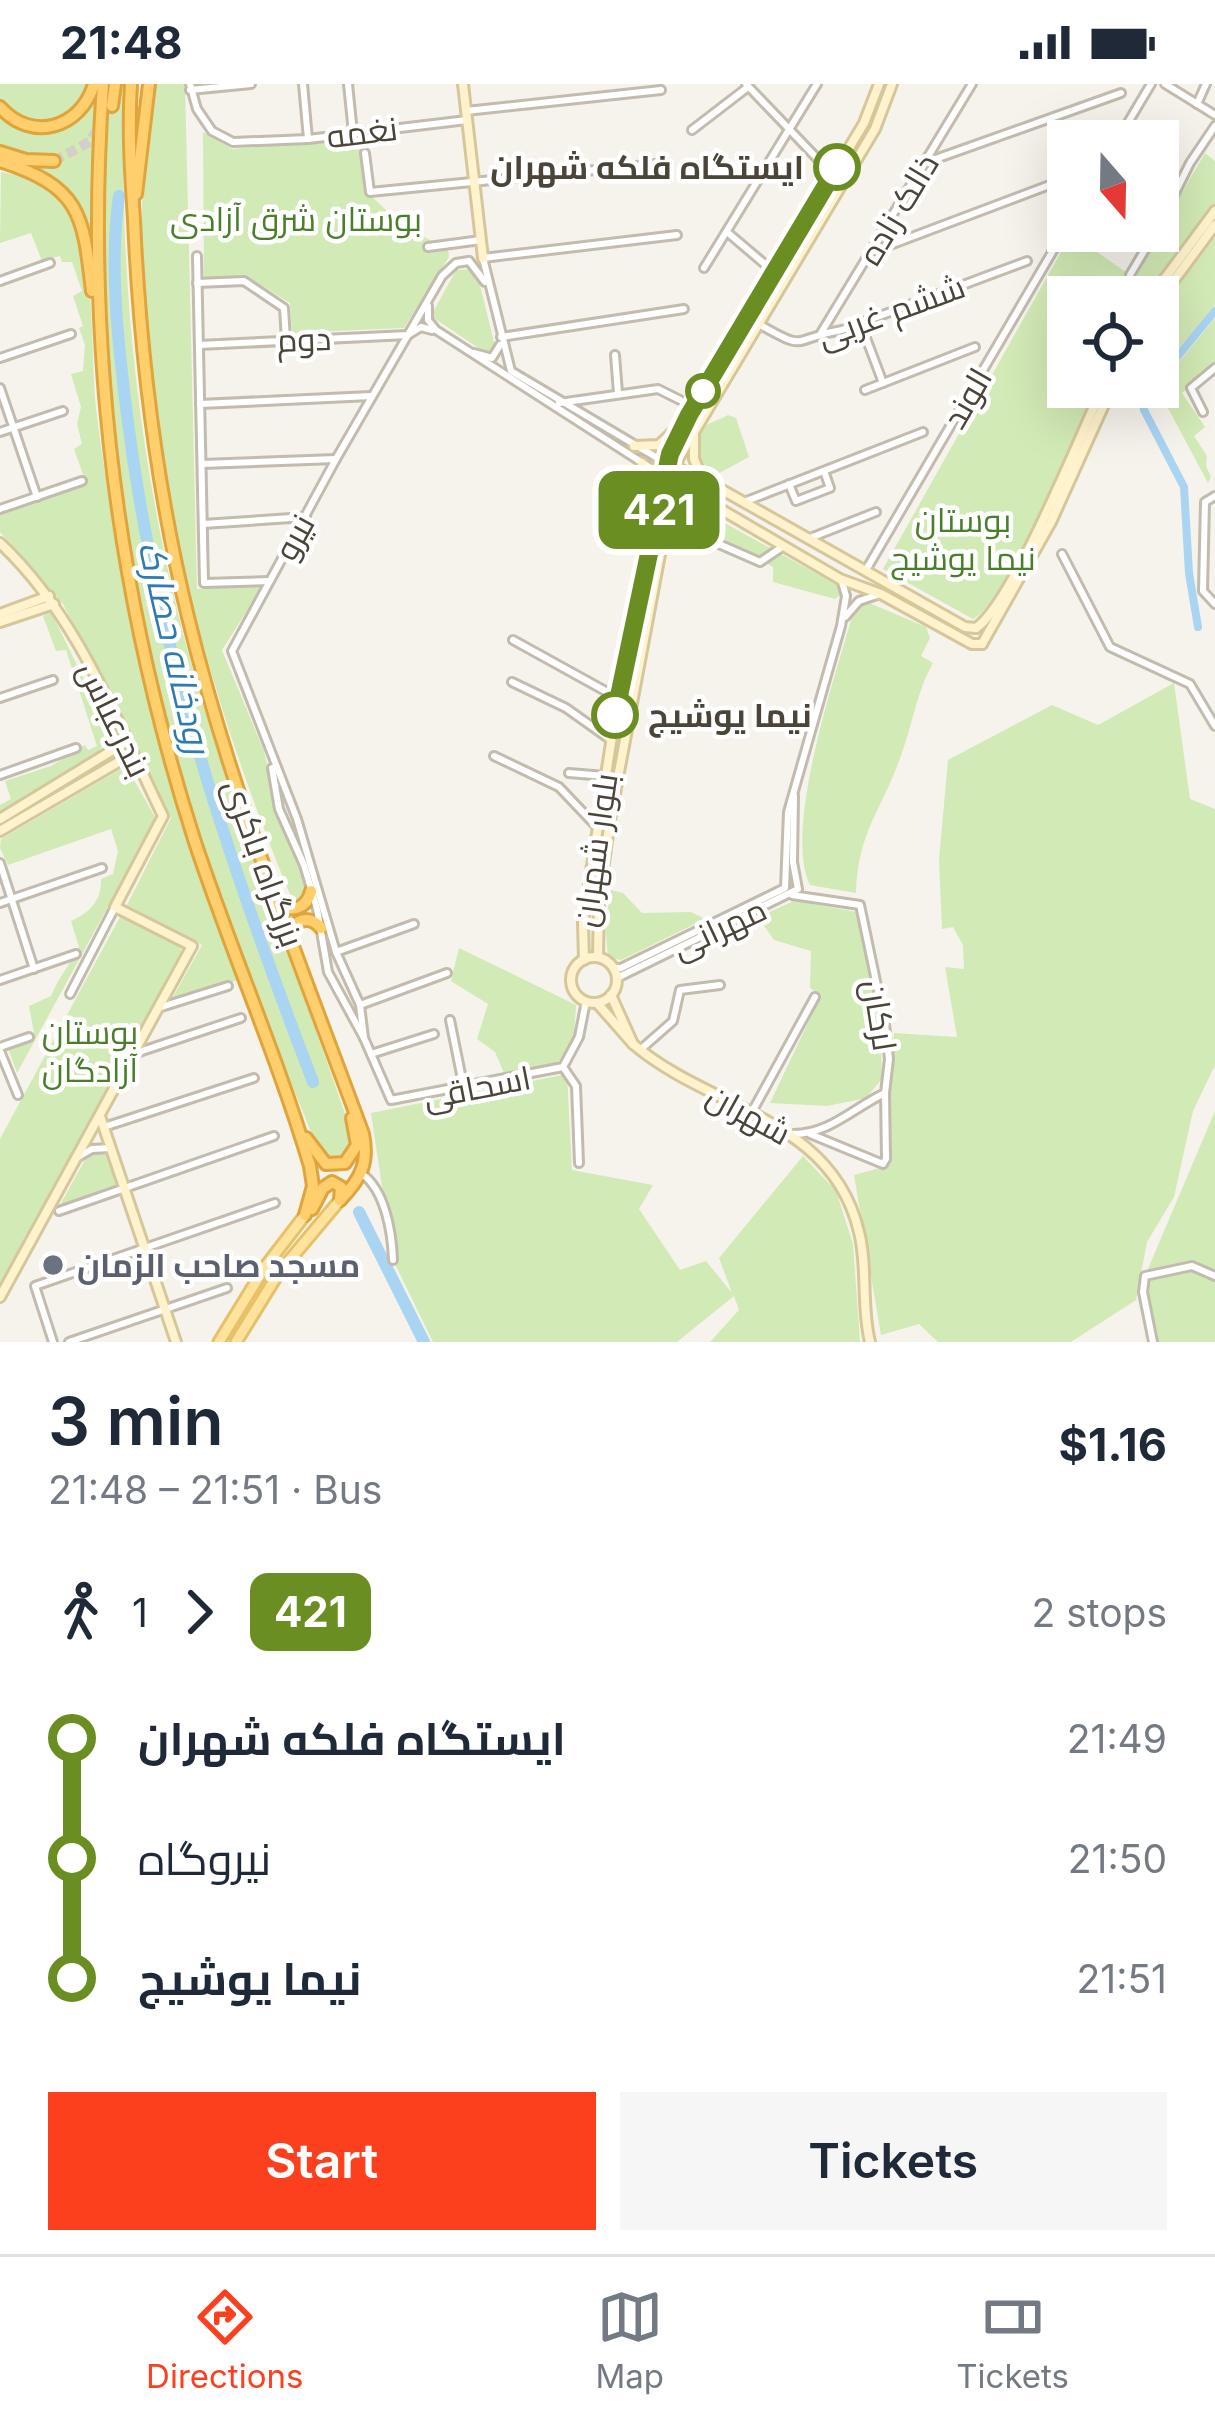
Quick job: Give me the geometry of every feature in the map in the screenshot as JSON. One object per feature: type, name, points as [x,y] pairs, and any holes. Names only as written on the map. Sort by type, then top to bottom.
[{"type":"highway","points":[[0,107],[25,125],[55,126],[80,112],[98,84]]},
{"type":"highway","name":"بزرگراه باکری","points":[[98,84],[98,328],[122,542],[154,697],[195,842],[313,1179],[305,1215]]},
{"type":"highway","points":[[112,106],[115,84]]},
{"type":"highway","name":"بزرگراه باکری","points":[[131,84],[128,148],[135,284],[147,408],[173,553],[224,749],[365,1145],[362,1174]]},
{"type":"highway","points":[[134,222],[145,84]]},
{"type":"highway","points":[[0,156],[39,175],[76,211],[90,251],[98,328]]},
{"type":"highway","points":[[0,156],[54,161]]},
{"type":"highway","points":[[277,901],[286,908],[298,908],[311,891]]},
{"type":"highway","points":[[290,935],[302,920],[321,928]]},
{"type":"highway","points":[[296,1125],[326,1164],[339,1165],[350,1159],[356,1144],[343,1080]]},
{"type":"highway","points":[[340,1200],[362,1174]]},
{"type":"highway","points":[[305,1215],[332,1182],[341,1187],[340,1200]]},
{"type":"main road","points":[[236,1342],[278,1274],[340,1200]]},
{"type":"main road","points":[[219,1342],[265,1267],[305,1215]]},
{"type":"street","points":[[190,87],[251,84]]},
{"type":"street","points":[[303,84],[308,139]]},
{"type":"street","points":[[348,84],[353,134]]},
{"type":"street","points":[[463,84],[483,258],[515,376],[965,627],[976,628],[988,617],[1023,558],[1097,408]]},
{"type":"street","points":[[704,268],[817,84]]},
{"type":"street","name":"بلوار شهران","points":[[584,960],[583,923],[618,698],[667,464],[689,415],[864,123],[879,84]]},
{"type":"street","name":"بلوار شهران","points":[[667,464],[694,429],[875,129],[892,84]]},
{"type":"street","name":"ذالک زاده","points":[[821,333],[972,84]]},
{"type":"street","points":[[1130,120],[1151,84]]},
{"type":"street","points":[[1165,84],[1215,115]]},
{"type":"street","points":[[1197,104],[1206,84]]},
{"type":"street","points":[[692,130],[747,85],[833,175]]},
{"type":"street","name":"نغمه","points":[[190,87],[212,130],[233,142],[256,143],[353,134],[661,90]]},
{"type":"street","points":[[926,163],[1121,93]]},
{"type":"street","points":[[1179,186],[1215,126]]},
{"type":"street","points":[[365,153],[370,192],[667,163]]},
{"type":"street","points":[[874,251],[1047,186]]},
{"type":"street","points":[[1170,276],[1215,211]]},
{"type":"street","points":[[1174,276],[1215,225]]},
{"type":"street","points":[[727,232],[774,272]]},
{"type":"street","points":[[483,258],[676,235]]},
{"type":"street","points":[[428,247],[482,240]]},
{"type":"street","name":"نیرو","points":[[364,1038],[360,1005],[336,952],[297,819],[232,651],[336,459],[449,268],[469,261],[482,240]]},
{"type":"street","name":"الوند","points":[[866,570],[1052,252]]},
{"type":"street","points":[[1130,274],[1143,252]]},
{"type":"street","points":[[197,256],[204,583],[269,581]]},
{"type":"street","points":[[469,261],[488,286]]},
{"type":"street","name":"ششم غربی","points":[[757,323],[795,344],[1027,261]]},
{"type":"street","points":[[0,280],[50,263]]},
{"type":"street","points":[[197,283],[244,281],[284,308],[286,340]]},
{"type":"street","points":[[429,302],[428,320],[436,330],[719,512],[840,579],[880,594],[972,644],[982,644]]},
{"type":"street","points":[[500,333],[684,309]]},
{"type":"street","points":[[831,317],[842,329]]},
{"type":"street","points":[[860,322],[883,383]]},
{"type":"street","points":[[409,335],[421,327],[436,330]]},
{"type":"street","points":[[464,350],[492,358],[500,348],[500,333]]},
{"type":"street","points":[[0,358],[71,334]]},
{"type":"street","name":"دوم","points":[[199,345],[409,335]]},
{"type":"street","points":[[865,390],[975,347]]},
{"type":"street","points":[[615,355],[618,393]]},
{"type":"street","points":[[1203,412],[1191,388],[1215,368]]},
{"type":"street","points":[[0,388],[37,496]]},
{"type":"street","points":[[559,403],[658,389],[680,400]]},
{"type":"street","points":[[200,404],[372,396]]},
{"type":"street","points":[[982,644],[1052,522],[1098,408]]},
{"type":"street","points":[[0,432],[63,411]]},
{"type":"street","points":[[634,446],[664,442],[689,415]]},
{"type":"street","points":[[694,429],[699,478]]},
{"type":"street","points":[[744,502],[923,432]]},
{"type":"street","points":[[202,464],[336,459]]},
{"type":"street","points":[[641,578],[652,499],[642,463]]},
{"type":"street","name":"بلوار شهران","points":[[598,957],[599,898],[610,820],[673,482],[667,464]]},
{"type":"street","points":[[789,484],[796,501],[830,488],[824,471]]},
{"type":"street","points":[[691,493],[688,481],[699,478]]},
{"type":"street","points":[[0,509],[82,481]]},
{"type":"street","points":[[1215,496],[1205,502],[1203,591],[1215,604]]},
{"type":"street","points":[[662,533],[682,509],[719,512]]},
{"type":"street","points":[[810,538],[876,512]]},
{"type":"street","points":[[203,524],[306,517]]},
{"type":"street","points":[[678,534],[705,538],[760,562],[782,547]]},
{"type":"street","name":"بندرعباس","points":[[0,543],[52,600],[163,822],[115,908]]},
{"type":"street","points":[[1063,554],[1110,647],[1190,684],[1215,726]]},
{"type":"street","name":"مهرانی","points":[[616,973],[785,888],[788,812],[841,626],[846,590],[840,579]]},
{"type":"street","points":[[841,626],[855,604],[880,594]]},
{"type":"street","points":[[0,618],[52,600]]},
{"type":"street","points":[[976,628],[982,644]]},
{"type":"street","points":[[513,640],[618,698]]},
{"type":"street","points":[[0,698],[53,680]]},
{"type":"street","points":[[512,682],[566,709],[611,740]]},
{"type":"street","points":[[0,819],[126,742]]},
{"type":"street","name":"نیرو","points":[[267,747],[285,825],[311,891],[333,984],[391,1100]]},
{"type":"street","points":[[0,775],[76,748]]},
{"type":"street","points":[[0,832],[132,754]]},
{"type":"street","points":[[494,756],[559,787],[597,826]]},
{"type":"street","points":[[569,773],[605,776]]},
{"type":"street","name":"مهرانی","points":[[616,973],[792,895],[797,889],[794,792]]},
{"type":"street","points":[[285,825],[290,818],[297,819]]},
{"type":"street","points":[[0,863],[34,969]]},
{"type":"street","points":[[0,903],[102,868]]},
{"type":"street","name":"لرکان","points":[[792,895],[860,905],[887,1042],[885,1093],[831,1126],[793,1134]]},
{"type":"street","points":[[0,1297],[192,946],[115,908],[70,994]]},
{"type":"street","points":[[336,952],[414,924]]},
{"type":"street","points":[[0,980],[76,954]]},
{"type":"street","points":[[611,995],[591,1001],[572,984],[574,970],[584,960],[598,957],[616,973],[611,995],[636,1047],[673,1021],[680,990],[720,985]]},
{"type":"street","points":[[360,1005],[447,974]]},
{"type":"street","points":[[333,984],[346,978]]},
{"type":"street","points":[[158,1008],[228,986]]},
{"type":"street","points":[[752,1112],[815,997]]},
{"type":"street","name":"شهران","points":[[591,1001],[660,1067],[793,1134],[841,1182],[860,1233],[870,1342]]},
{"type":"street","name":"اسحاقی","points":[[391,1100],[563,1067],[591,1001]]},
{"type":"street","points":[[133,1054],[241,1018]]},
{"type":"street","points":[[450,1020],[464,1089]]},
{"type":"street","points":[[370,1054],[434,1034]]},
{"type":"street","points":[[18,1094],[0,1049],[29,1037]]},
{"type":"street","points":[[563,1067],[576,1086],[579,1163]]},
{"type":"street","points":[[103,1126],[254,1078]]},
{"type":"street","points":[[810,1134],[883,1163],[885,1093]]},
{"type":"street","points":[[99,1115],[176,1342]]},
{"type":"street","points":[[59,1211],[274,1136]]},
{"type":"street","points":[[76,1159],[92,1149],[110,1148]]},
{"type":"street","points":[[362,1174],[374,1182],[389,1228],[393,1260]]},
{"type":"street","points":[[53,1342],[34,1286],[275,1203]]},
{"type":"street","points":[[1153,1342],[1143,1292],[1145,1276],[1192,1266],[1215,1276]]},
{"type":"street","points":[[69,1342],[227,1288]]},
{"type":"green space","points":[[0,84],[92,84],[64,121],[32,125],[0,103]]},
{"type":"green space","points":[[98,84],[93,284],[80,217],[58,193],[0,156],[56,165],[55,156],[0,149],[0,112],[10,121],[61,127]]},
{"type":"green space","points":[[108,84],[108,108],[118,109],[121,84],[125,84],[129,306],[159,526],[211,730],[355,1144],[353,1153],[332,1164],[316,1148],[202,844],[140,601],[115,430],[108,344],[104,171]]},
{"type":"green space","points":[[153,84],[185,84],[197,589],[264,584],[222,650],[264,751],[277,809],[300,864],[307,894],[301,902],[291,897],[232,739],[185,575],[167,492],[145,323],[142,239]]},
{"type":"green space","name":"بوستان شرق آزادی","points":[[203,132],[232,149],[361,138],[368,193],[404,227],[448,249],[449,257],[404,328],[292,333],[290,303],[250,279],[204,277]]},
{"type":"green space","points":[[1205,153],[1215,161],[1215,205],[1162,276],[1138,276],[1135,274],[1148,252],[1179,252],[1179,198]]},
{"type":"green space","points":[[1,172],[52,193],[68,209],[81,235],[89,282],[96,408],[136,648],[165,760],[238,980],[169,1004],[202,945],[127,905],[171,818],[63,604],[0,532],[0,513],[86,483],[74,449],[82,444],[77,424],[81,407],[71,374],[83,371],[85,345],[79,328],[83,326],[73,296],[82,291],[72,262],[62,262],[60,256],[42,261],[31,233],[0,243]]},
{"type":"green space","points":[[1215,237],[1215,305],[1179,348],[1179,284]]},
{"type":"green space","name":"بوستان نیما یوشیج","points":[[1061,252],[1097,252],[1132,276],[1047,276]]},
{"type":"green space","points":[[472,269],[494,342],[492,353],[431,316],[456,270]]},
{"type":"green space","name":"بوستان نیما یوشیج","points":[[1047,277],[1047,408],[1090,408],[1022,550],[987,607],[973,619],[883,569]]},
{"type":"green space","points":[[1215,318],[1215,363],[1182,393],[1205,427],[1194,436],[1207,456],[1208,483],[1168,408],[1179,408],[1179,362]]},
{"type":"green space","points":[[728,415],[736,418],[749,457],[712,477],[697,456],[695,443],[703,428]]},
{"type":"green space","points":[[701,510],[841,587],[843,593],[835,599],[773,582],[773,567],[713,533],[669,529],[681,512]]},
{"type":"green space","points":[[867,602],[926,627],[930,638],[921,656],[933,663],[899,761],[865,838],[856,893],[810,885],[803,861],[803,829],[814,755],[834,679],[856,608]]},
{"type":"green space","points":[[51,612],[111,734],[97,754],[0,813],[0,805],[11,799],[5,781],[51,766],[85,745],[88,750],[97,746],[66,650],[56,651],[43,616]]},
{"type":"green space","points":[[1174,683],[1190,799],[1215,809],[1215,1065],[1193,1111],[1174,1197],[1147,1242],[1136,1300],[1071,1342],[938,1342],[919,1324],[881,1335],[854,1175],[887,1166],[894,1033],[957,1037],[945,967],[964,969],[963,945],[953,927],[942,929],[939,860],[948,760],[1052,705],[1098,725]]},
{"type":"green space","points":[[119,770],[129,771],[156,819],[17,1073],[8,1048],[34,1033],[29,1006],[51,996],[76,954],[79,947],[71,921],[93,905],[101,879],[113,874],[118,851],[111,829],[8,865],[1,839]]},
{"type":"green space","points":[[611,890],[623,893],[642,913],[691,912],[705,919],[621,960],[608,957],[605,923]]},
{"type":"green space","points":[[794,901],[858,912],[881,1046],[882,1079],[866,1098],[827,1106],[770,1103],[814,1010],[817,993],[810,988],[811,951],[774,940],[758,917]]},
{"type":"green space","name":"بوستان آزادگان","points":[[120,917],[179,945],[183,954],[118,1081],[111,1085],[0,1285],[0,1139]]},
{"type":"green space","points":[[459,948],[576,1005],[573,1053],[552,1065],[504,1073],[495,1052],[477,1039],[488,1004],[451,981]]},
{"type":"green space","points":[[567,1074],[572,1170],[653,1185],[639,1209],[680,1270],[706,1261],[732,1293],[719,1258],[803,1156],[836,1191],[853,1244],[860,1342],[710,1342],[739,1310],[734,1296],[677,1342],[433,1342],[393,1260],[371,1113]]},
{"type":"green space","points":[[1215,1111],[1215,1342],[1153,1342],[1143,1292],[1145,1276]]},
{"type":"green space","points":[[106,1149],[119,1184],[60,1205],[87,1156]]},
{"type":"waterway","name":"رودخانه حصارک","points":[[119,196],[115,250],[118,333],[156,587],[225,836],[313,1082]]},
{"type":"waterway","points":[[1179,355],[1215,311]]},
{"type":"waterway","points":[[1144,408],[1184,487],[1198,627]]},
{"type":"waterway","name":"رودخانه حصارک","points":[[359,1212],[424,1342]]},
{"type":"tunnel","points":[[54,161],[89,142],[112,106]]},
{"type":"bus line","name":"421","points":[[615,715],[670,454],[837,167]]},
{"type":"place","name":"ایستگاه فلکه شهران","points":[[837,167]]},
{"type":"place","name":"نیما یوشیج","points":[[615,715]]},
{"type":"place","name":"مسجد صاحب الزمان","points":[[53,1265]]}]
